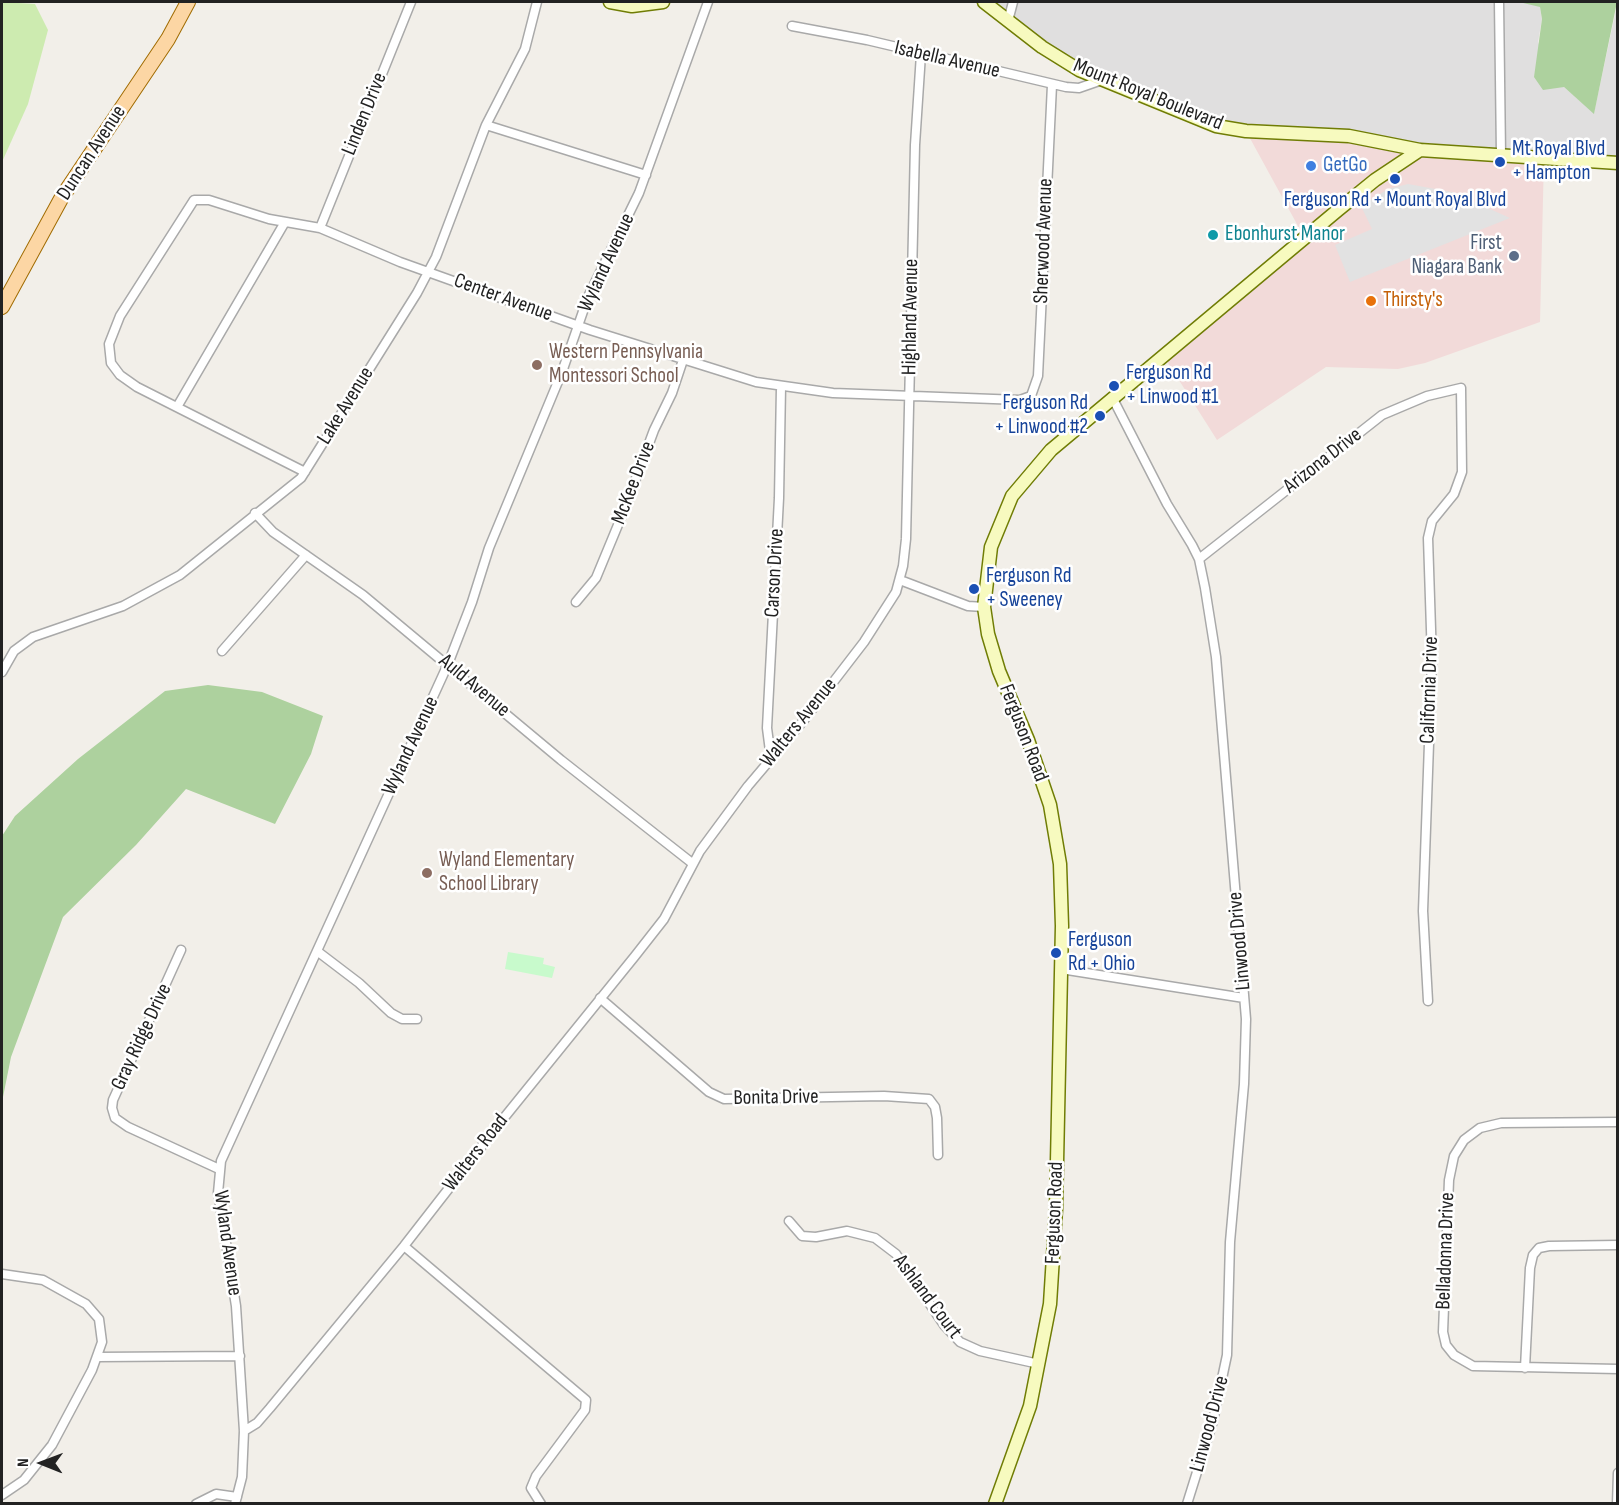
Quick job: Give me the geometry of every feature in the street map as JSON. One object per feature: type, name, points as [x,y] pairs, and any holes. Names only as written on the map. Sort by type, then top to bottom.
[{"type":"main road","name":"Duncan Avenue","points":[[2,307],[62,197],[168,39],[188,2]]},
{"type":"street","name":"Linden Drive","points":[[320,228],[411,2]]},
{"type":"street","name":"Lake Avenue","points":[[2,672],[14,651],[25,642],[52,628],[123,606],[156,589],[199,561],[255,513],[295,484],[305,472],[428,272],[486,125],[525,49],[537,2]]},
{"type":"street","points":[[610,2],[632,4],[663,2]]},
{"type":"street","name":"Wyland Avenue","points":[[236,1500],[242,1477],[244,1431],[240,1356],[232,1276],[219,1204],[219,1169],[229,1141],[448,664],[489,548],[542,424],[588,297],[630,215],[646,175],[708,2]]},
{"type":"street","name":"Mount Royal Boulevard","points":[[984,2],[1059,59],[1102,80],[1196,119],[1229,129],[1349,136],[1420,150],[1617,163]]},
{"type":"street","points":[[1008,21],[1013,2]]},
{"type":"street","points":[[1499,2],[1502,155]]},
{"type":"street","name":"Isabella Avenue","points":[[792,26],[1052,85],[1079,88],[1102,80]]},
{"type":"street","name":"Highland Avenue","points":[[900,580],[906,539],[915,145],[921,54]]},
{"type":"street","name":"Sherwood Avenue","points":[[1031,396],[1037,384],[1040,357],[1052,85]]},
{"type":"street","points":[[486,125],[646,175]]},
{"type":"street","name":"Ferguson Road","points":[[995,1503],[1022,1431],[1040,1364],[1054,1256],[1061,969],[1060,864],[1050,805],[1028,740],[999,670],[988,634],[984,606],[991,547],[1012,496],[1051,450],[1375,180],[1420,150]]},
{"type":"street","name":"Center Avenue","points":[[177,407],[126,380],[111,363],[108,349],[113,330],[129,301],[194,200],[216,201],[285,222],[320,228],[428,272],[578,326],[730,375],[781,387],[833,393],[1005,399],[1031,396]]},
{"type":"street","points":[[285,222],[177,407],[305,472]]},
{"type":"street","name":"McKee Drive","points":[[576,602],[589,589],[600,568],[626,508],[651,438],[672,393],[682,360]]},
{"type":"street","name":"Carson Drive","points":[[771,759],[767,728],[779,498],[781,387]]},
{"type":"street","name":"Arizona Drive","points":[[1198,559],[1382,415],[1427,396],[1461,388]]},
{"type":"street","name":"California Drive","points":[[1428,1001],[1423,910],[1432,650],[1428,538],[1432,521],[1450,500],[1460,480],[1463,463],[1461,388]]},
{"type":"street","name":"Linwood Drive","points":[[1112,397],[1198,559],[1216,657],[1244,998],[1245,1063],[1230,1242],[1227,1355],[1213,1421],[1187,1503]]},
{"type":"street","name":"Auld Avenue","points":[[255,513],[266,526],[363,595],[561,760],[692,863]]},
{"type":"street","points":[[222,651],[306,555]]},
{"type":"street","points":[[900,580],[968,606],[984,606]]},
{"type":"street","name":"Walters Avenue","points":[[692,863],[876,625],[890,604],[900,580]]},
{"type":"street","name":"Walters Road","points":[[244,1431],[257,1423],[270,1408],[404,1246],[664,919],[692,863]]},
{"type":"street","name":"Gray Ridge Drive","points":[[181,950],[113,1100],[112,1108],[115,1118],[128,1128],[219,1169]]},
{"type":"street","points":[[317,951],[359,983],[391,1013],[402,1019],[417,1019]]},
{"type":"street","points":[[1061,969],[1244,998]]},
{"type":"street","name":"Bonita Drive","points":[[600,998],[709,1092],[724,1099],[841,1096],[915,1096],[929,1099],[935,1107],[937,1118],[938,1155]]},
{"type":"street","name":"Belladonna Drive","points":[[1617,1122],[1493,1124],[1468,1135],[1454,1156],[1449,1180],[1444,1312],[1446,1345],[1461,1361],[1473,1366],[1617,1369]]},
{"type":"street","name":"Ashland Court","points":[[789,1221],[802,1236],[816,1237],[847,1231],[875,1238],[896,1254],[944,1325],[960,1342],[980,1351],[1040,1364]]},
{"type":"street","points":[[1525,1368],[1530,1268],[1533,1255],[1539,1248],[1549,1246],[1617,1245]]},
{"type":"street","points":[[404,1246],[586,1400],[585,1410],[536,1476],[531,1488],[541,1503]]},
{"type":"street","points":[[2,1274],[43,1280],[86,1304],[96,1314],[101,1325],[102,1342],[98,1357],[52,1444],[24,1480],[2,1495]]},
{"type":"street","points":[[98,1357],[240,1356]]},
{"type":"street","points":[[1617,1473],[1617,1503]]},
{"type":"street","points":[[196,1503],[216,1494],[236,1500]]},
{"type":"shaded area","points":[[984,2],[1532,3],[1540,7],[1542,19],[1538,42],[1556,87],[1564,87],[1594,113],[1617,5],[1617,163],[1246,131],[1102,80]]},
{"type":"shaded area","points":[[1246,131],[1544,158],[1540,322],[1425,363],[1398,369],[1326,367],[1217,440],[1163,355],[1304,237]]},
{"type":"shaded area","points":[[1408,184],[1452,192],[1510,218],[1350,282],[1335,245],[1372,229],[1361,206],[1388,189]]},
{"type":"green space","points":[[2,2],[35,4],[48,30],[28,104],[2,162]]},
{"type":"green space","points":[[1519,2],[1617,2],[1594,114],[1564,87],[1543,90],[1534,77],[1542,19],[1540,7]]},
{"type":"green space","points":[[208,685],[262,692],[323,716],[311,754],[275,824],[186,789],[136,845],[63,917],[11,1057],[2,1102],[2,836],[15,816],[78,759],[165,691]]},
{"type":"green space","points":[[508,952],[544,958],[543,964],[555,967],[552,978],[505,969]]},
{"type":"place","name":"Mt Royal Blvd + Hampton","points":[[1500,162]]},
{"type":"place","name":"GetGo","points":[[1311,166]]},
{"type":"place","name":"Ferguson Rd + Mount Royal Blvd","points":[[1395,179]]},
{"type":"place","name":"Ebonhurst Manor","points":[[1213,235]]},
{"type":"place","name":"First Niagara Bank","points":[[1514,256]]},
{"type":"place","name":"Thirsty's","points":[[1371,301]]},
{"type":"place","name":"Western Pennsylvania Montessori School","points":[[537,365]]},
{"type":"place","name":"Ferguson Rd + Linwood #1","points":[[1114,386]]},
{"type":"place","name":"Ferguson Rd + Linwood #2","points":[[1100,416]]},
{"type":"place","name":"Ferguson Rd + Sweeney","points":[[974,589]]},
{"type":"place","name":"Wyland Elementary School Library","points":[[427,873]]},
{"type":"place","name":"Ferguson Rd + Ohio","points":[[1056,953]]}]
